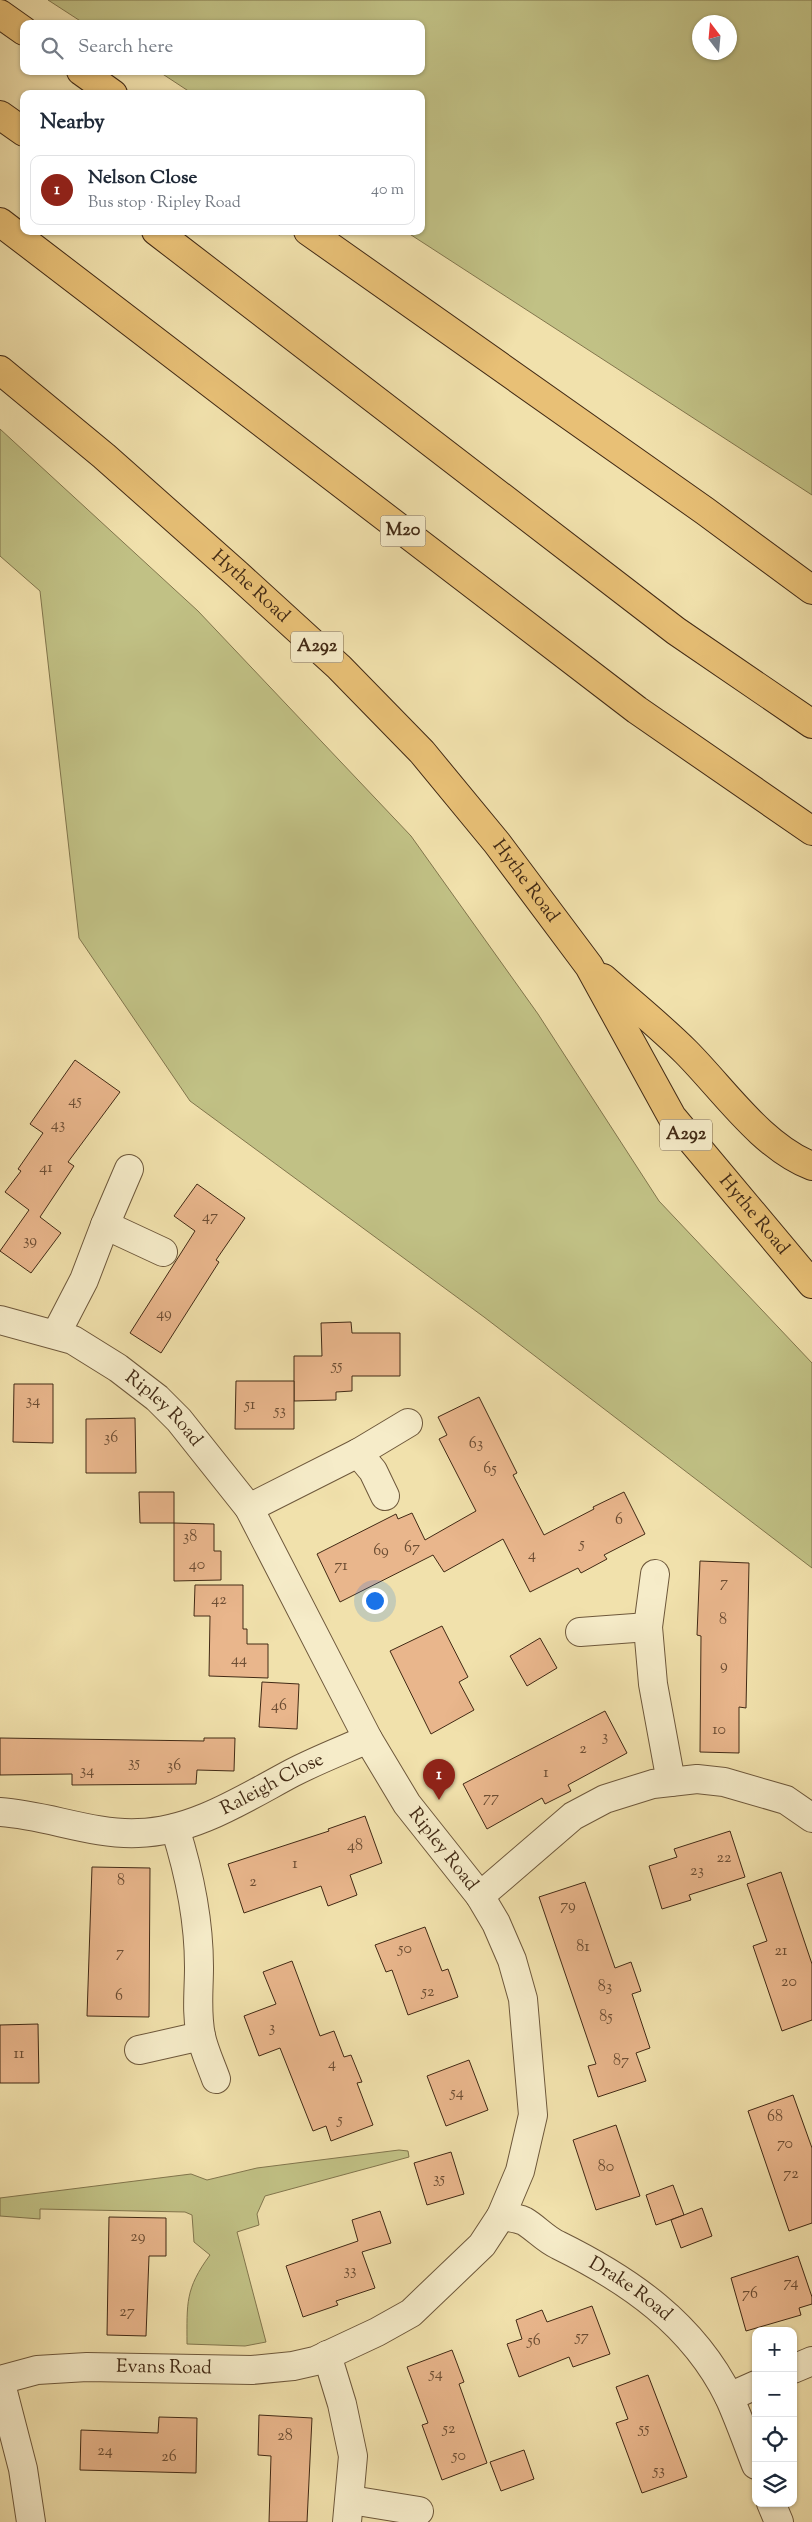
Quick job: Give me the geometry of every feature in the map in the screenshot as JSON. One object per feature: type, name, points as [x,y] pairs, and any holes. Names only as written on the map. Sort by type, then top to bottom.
[{"type":"main road","points":[[0,14],[20,28]]},
{"type":"main road","points":[[87,75],[107,90]]},
{"type":"main road","points":[[0,115],[20,129]]},
{"type":"main road","name":"M20","points":[[0,222],[637,710],[812,831]]},
{"type":"main road","points":[[161,235],[676,631],[812,724]]},
{"type":"main road","points":[[314,235],[689,500],[812,590]]},
{"type":"main road","name":"Hythe Road","points":[[0,370],[104,456],[346,674],[422,752],[497,843],[589,966],[672,1117],[812,1284]]},
{"type":"main road","name":"Hythe Road","points":[[589,966],[686,1051],[759,1130],[798,1161],[812,1166]]},
{"type":"street","points":[[56,1334],[84,1280],[105,1224],[129,1169]]},
{"type":"street","points":[[105,1224],[163,1252]]},
{"type":"street","name":"Ripley Road","points":[[0,1320],[73,1340],[111,1363],[157,1398],[179,1420],[249,1508],[368,1739],[407,1804],[480,1896],[496,1923],[512,1960],[523,1999],[534,2115],[520,2171],[502,2216]]},
{"type":"street","points":[[249,1508],[358,1453],[408,1423]]},
{"type":"street","points":[[358,1453],[373,1471],[385,1496]]},
{"type":"street","points":[[655,1574],[648,1627],[653,1684],[671,1782]]},
{"type":"street","points":[[580,1632],[648,1627]]},
{"type":"street","name":"Raleigh Close","points":[[0,1812],[42,1817],[110,1833],[140,1833],[175,1828],[233,1805],[295,1772],[368,1739]]},
{"type":"street","points":[[480,1896],[573,1816],[605,1799],[653,1784],[697,1779],[747,1788],[786,1800],[812,1818]]},
{"type":"street","points":[[175,1828],[187,1865],[194,1911],[199,1966],[196,2000],[201,2036],[216,2079]]},
{"type":"street","points":[[139,2050],[201,2036]]},
{"type":"street","name":"Evans Road","points":[[0,2380],[37,2370],[87,2367],[252,2370],[293,2366],[327,2355],[411,2314],[482,2246],[502,2216]]},
{"type":"street","name":"Drake Road","points":[[502,2216],[523,2221],[551,2242],[580,2256],[646,2296],[678,2326],[707,2361],[729,2397],[755,2462]]},
{"type":"street","points":[[327,2355],[342,2404],[353,2456],[349,2511],[419,2510]]},
{"type":"street","points":[[797,2367],[812,2361]]},
{"type":"street","points":[[0,2380],[24,2469],[31,2522]]},
{"type":"street","points":[[729,2397],[752,2387]]},
{"type":"street","points":[[773,2507],[779,2522]]},
{"type":"green space","points":[[48,0],[812,0],[812,495],[411,235],[425,235],[425,90],[187,90],[164,75],[425,75],[425,20],[79,20]]},
{"type":"green space","points":[[0,429],[198,611],[411,836],[538,1014],[659,1201],[812,1363],[812,1568],[484,1317],[190,1101],[79,938],[40,591],[0,556]]},
{"type":"green space","points":[[399,2150],[408,2151],[409,2157],[265,2196],[257,2214],[259,2225],[237,2232],[266,2342],[245,2346],[187,2344],[189,2297],[196,2277],[210,2255],[194,2242],[192,2215],[185,2212],[40,2209],[40,2219],[0,2216],[0,2198],[191,2174],[207,2180],[257,2168]]},
{"type":"building","points":[[75,1060],[120,1092],[68,1162],[74,1166],[40,1217],[61,1233],[31,1273],[0,1251],[29,1210],[5,1192],[21,1171],[18,1169],[43,1133],[30,1124]]},
{"type":"building","points":[[197,1184],[245,1218],[216,1260],[219,1262],[161,1353],[130,1333],[195,1231],[174,1216]]},
{"type":"building","points":[[351,1322],[352,1333],[400,1333],[400,1376],[352,1376],[352,1391],[336,1392],[336,1400],[294,1401],[294,1356],[322,1356],[321,1323]]},
{"type":"building","points":[[236,1381],[294,1381],[294,1429],[235,1429]]},
{"type":"building","points":[[14,1384],[53,1384],[53,1443],[13,1442]]},
{"type":"building","points":[[479,1397],[517,1473],[513,1475],[544,1535],[624,1492],[645,1534],[604,1555],[607,1559],[581,1573],[578,1568],[530,1592],[503,1539],[444,1572],[433,1555],[340,1602],[317,1554],[396,1514],[398,1519],[412,1513],[425,1540],[476,1511],[439,1439],[447,1435],[438,1417]]},
{"type":"building","points":[[135,1418],[136,1473],[86,1473],[86,1419]]},
{"type":"building","points":[[139,1492],[174,1492],[174,1523],[140,1523]]},
{"type":"building","points":[[174,1523],[214,1524],[214,1551],[221,1551],[221,1580],[174,1581]]},
{"type":"building","points":[[700,1561],[749,1563],[746,1708],[739,1707],[739,1753],[700,1752],[701,1636],[697,1635]]},
{"type":"building","points":[[195,1585],[243,1585],[243,1629],[247,1629],[247,1644],[268,1644],[268,1678],[209,1676],[210,1616],[194,1616]]},
{"type":"building","points":[[442,1626],[468,1677],[459,1682],[474,1710],[431,1734],[390,1651]]},
{"type":"building","points":[[540,1638],[557,1668],[527,1686],[510,1656]]},
{"type":"building","points":[[262,1682],[299,1684],[297,1729],[259,1727]]},
{"type":"building","points":[[605,1711],[627,1753],[568,1785],[571,1791],[545,1804],[542,1798],[487,1829],[463,1784]]},
{"type":"building","points":[[0,1738],[204,1741],[204,1738],[235,1738],[234,1771],[197,1770],[196,1784],[72,1785],[72,1774],[0,1775]]},
{"type":"building","points":[[365,1816],[382,1863],[350,1875],[357,1895],[328,1906],[321,1886],[244,1913],[228,1864],[329,1831],[328,1829]]},
{"type":"building","points":[[730,1831],[745,1877],[689,1895],[691,1900],[662,1909],[649,1866],[677,1857],[674,1849]]},
{"type":"building","points":[[92,1867],[150,1868],[149,2017],[87,2016]]},
{"type":"building","points":[[781,1872],[812,1964],[812,2020],[782,2031],[753,1946],[767,1941],[747,1884]]},
{"type":"building","points":[[585,1882],[615,1968],[631,1962],[641,1991],[632,1994],[650,2048],[636,2053],[646,2081],[598,2097],[588,2066],[596,2064],[539,1897]]},
{"type":"building","points":[[425,1927],[442,1971],[448,1969],[458,1997],[408,2015],[392,1970],[386,1972],[375,1945]]},
{"type":"building","points":[[292,1961],[320,2036],[334,2031],[344,2057],[351,2055],[362,2082],[357,2083],[373,2125],[331,2141],[326,2126],[313,2131],[280,2048],[259,2056],[244,2016],[276,2004],[263,1972]]},
{"type":"building","points":[[38,2024],[39,2083],[0,2083],[0,2025]]},
{"type":"building","points":[[469,2060],[488,2110],[446,2126],[427,2076]]},
{"type":"building","points":[[793,2095],[812,2148],[812,2223],[789,2231],[748,2111]]},
{"type":"building","points":[[616,2125],[640,2196],[596,2210],[573,2140]]},
{"type":"building","points":[[451,2152],[464,2194],[427,2205],[414,2163]]},
{"type":"building","points":[[673,2185],[684,2215],[656,2225],[646,2195]]},
{"type":"building","points":[[702,2208],[712,2236],[681,2248],[671,2220]]},
{"type":"building","points":[[380,2211],[391,2243],[362,2252],[375,2288],[336,2301],[338,2305],[303,2317],[286,2266],[358,2241],[352,2220]]},
{"type":"building","points":[[109,2217],[166,2218],[166,2256],[149,2256],[146,2336],[107,2335]]},
{"type":"building","points":[[798,2256],[812,2297],[812,2304],[799,2308],[801,2315],[760,2327],[752,2327],[752,2329],[746,2331],[731,2278]]},
{"type":"building","points":[[592,2306],[610,2354],[573,2367],[569,2357],[519,2377],[507,2344],[522,2339],[516,2320],[542,2310],[547,2322]]},
{"type":"building","points":[[452,2350],[464,2382],[459,2384],[487,2463],[442,2480],[422,2425],[428,2423],[407,2367]]},
{"type":"building","points":[[648,2375],[687,2477],[642,2493],[616,2423],[628,2419],[616,2387]]},
{"type":"building","points":[[259,2415],[312,2418],[307,2522],[269,2522],[271,2456],[258,2455]]},
{"type":"building","points":[[159,2417],[197,2418],[196,2473],[80,2470],[81,2430],[158,2433]]},
{"type":"building","points":[[524,2450],[534,2479],[501,2491],[490,2462]]},
{"type":"place","name":"Nelson Close","points":[[439,1800]]}]
